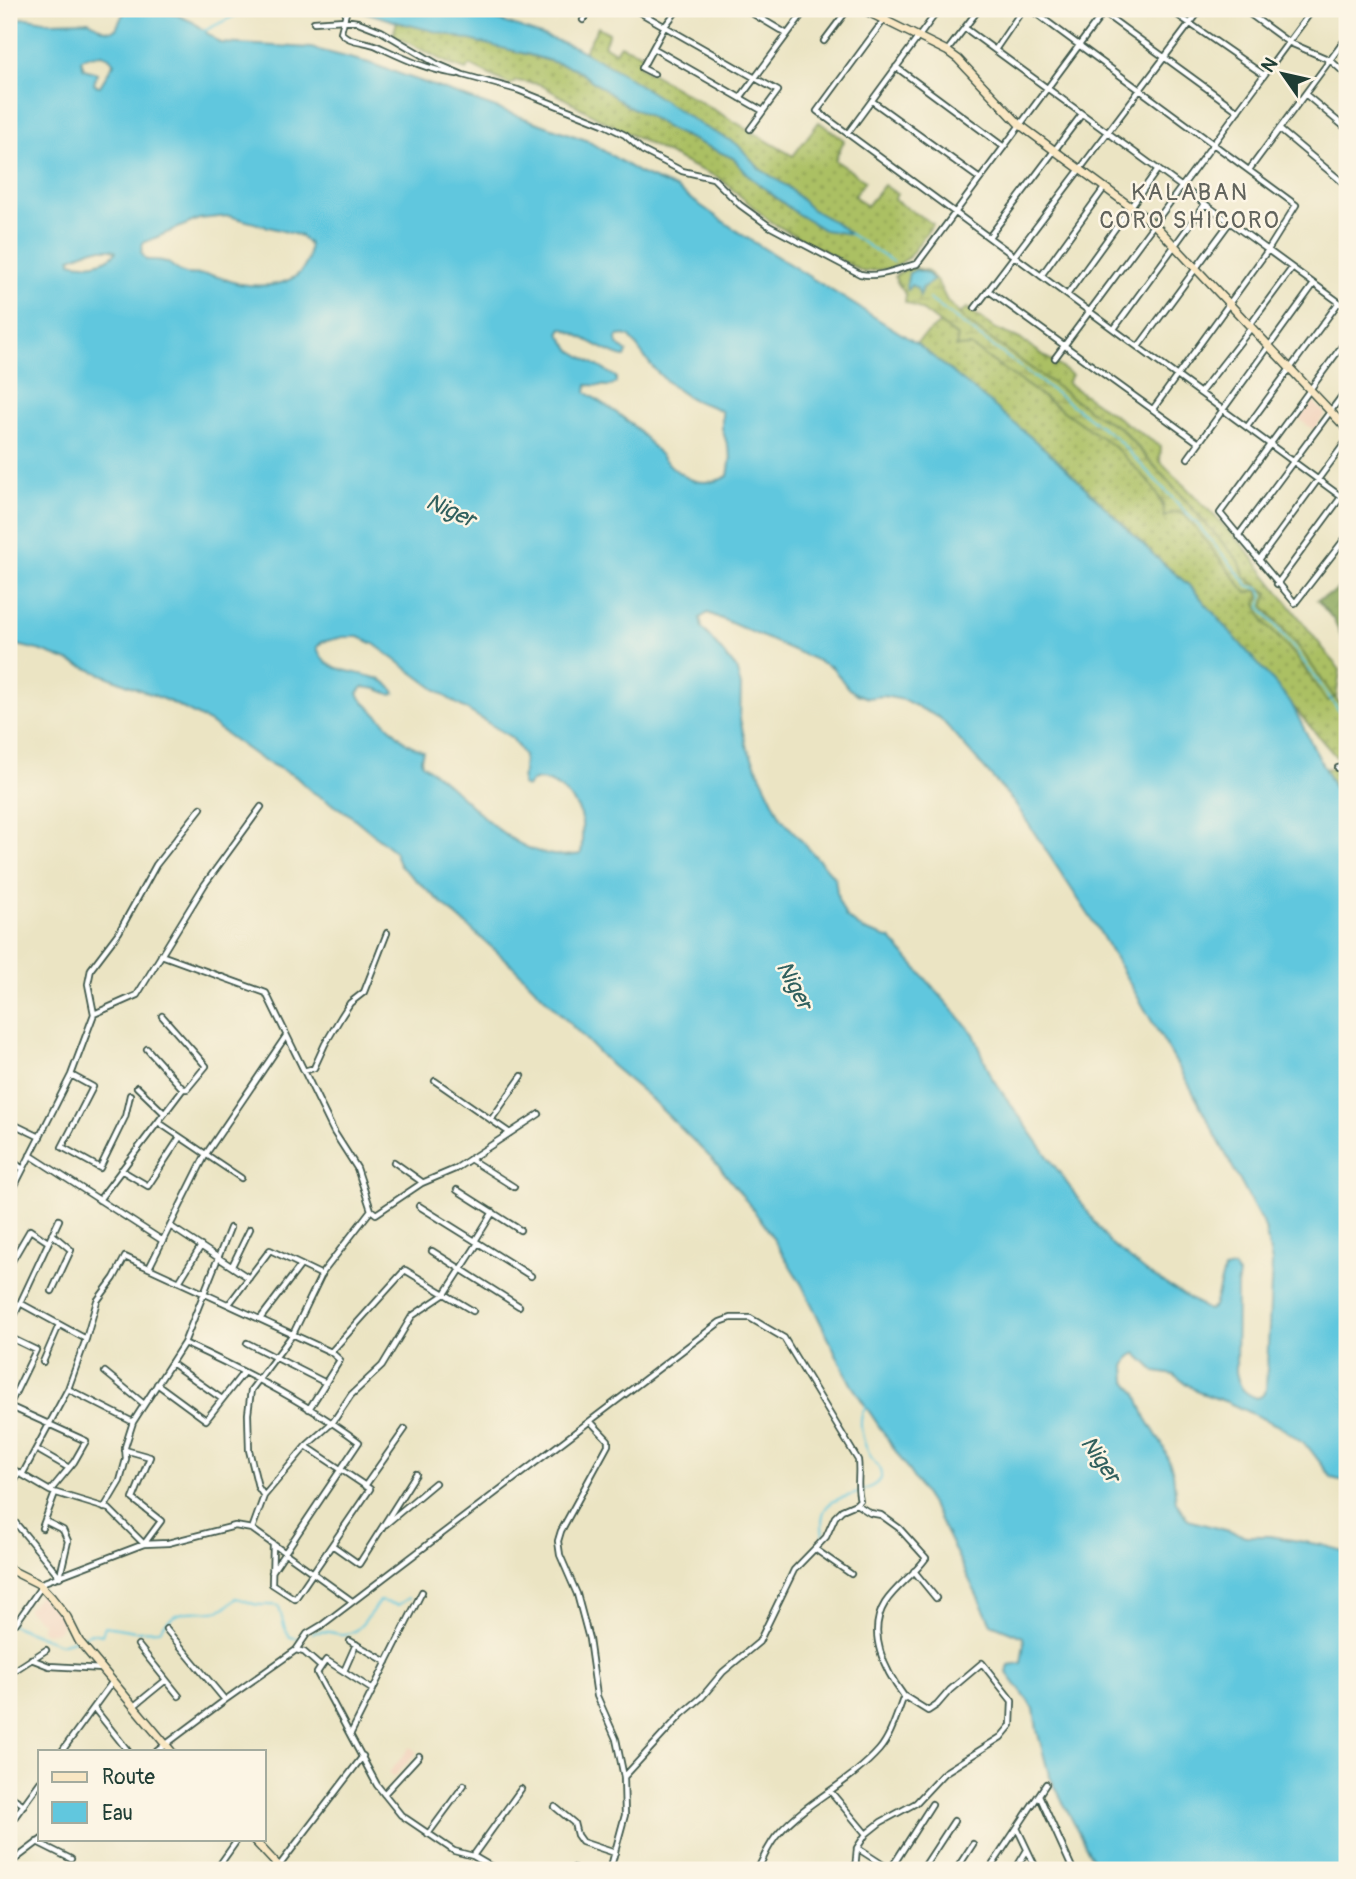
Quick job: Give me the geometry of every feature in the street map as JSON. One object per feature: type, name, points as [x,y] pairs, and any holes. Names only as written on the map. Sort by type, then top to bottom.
[{"type":"main road","points":[[862,9],[919,36],[958,59],[1020,125],[1154,224],[1347,429]]},
{"type":"main road","points":[[9,1569],[40,1585],[67,1617],[78,1639],[168,1748]]},
{"type":"main road","points":[[254,1840],[280,1868]]},
{"type":"street","points":[[347,9],[341,32],[344,37],[367,42],[406,61],[441,72],[463,75]]},
{"type":"street","points":[[583,20],[591,9]]},
{"type":"street","points":[[634,9],[778,91],[750,129]]},
{"type":"street","points":[[654,74],[642,68],[665,26],[678,9]]},
{"type":"street","points":[[745,9],[787,34]]},
{"type":"street","points":[[740,98],[806,9]]},
{"type":"street","points":[[824,41],[848,9]]},
{"type":"street","points":[[892,9],[817,111],[1347,501]]},
{"type":"street","points":[[848,134],[939,9]]},
{"type":"street","points":[[947,51],[979,9]]},
{"type":"street","points":[[995,50],[1023,9]]},
{"type":"street","points":[[1030,9],[1296,205],[1268,250],[1153,410]]},
{"type":"street","points":[[1098,9],[1105,11],[1238,111]]},
{"type":"street","points":[[1169,9],[1264,75]]},
{"type":"street","points":[[975,308],[1201,9]]},
{"type":"street","points":[[1242,9],[1288,42],[1330,60],[1347,75]]},
{"type":"street","points":[[1055,358],[1312,9]]},
{"type":"street","points":[[314,22],[358,22],[381,31],[436,64],[463,75],[517,90],[603,124],[625,135],[643,151],[682,171],[713,178],[740,205],[769,226],[860,274],[872,276],[890,274],[917,264],[1105,11]]},
{"type":"street","points":[[965,28],[1347,308]]},
{"type":"street","points":[[1249,170],[1347,37]]},
{"type":"street","points":[[653,48],[763,111]]},
{"type":"street","points":[[896,67],[1004,147]]},
{"type":"street","points":[[1305,94],[1347,129]]},
{"type":"street","points":[[872,101],[980,179]]},
{"type":"street","points":[[989,237],[1082,114]]},
{"type":"street","points":[[1279,129],[1347,187]]},
{"type":"street","points":[[1067,295],[1158,169]]},
{"type":"street","points":[[1041,275],[1105,187]]},
{"type":"street","points":[[1114,330],[1205,204]]},
{"type":"street","points":[[1138,347],[1230,222]]},
{"type":"street","points":[[1200,393],[1292,268]]},
{"type":"street","points":[[1188,458],[1314,284]]},
{"type":"street","points":[[989,291],[1199,443]]},
{"type":"street","points":[[1247,427],[1339,302]]},
{"type":"street","points":[[1347,339],[1220,513],[1295,603],[1347,536]]},
{"type":"street","points":[[1238,536],[1347,388]]},
{"type":"street","points":[[1259,560],[1347,440]]},
{"type":"street","points":[[1277,584],[1347,489]]},
{"type":"street","points":[[1338,768],[1347,766]]},
{"type":"street","points":[[94,1014],[137,995],[205,884],[261,807]]},
{"type":"street","points":[[9,1197],[71,1075],[94,1014],[88,984],[91,969],[119,932],[156,865],[201,808]]},
{"type":"street","points":[[303,1071],[314,1068],[350,1003],[365,992],[387,933]]},
{"type":"street","points":[[161,955],[266,993],[334,1132],[357,1167],[371,1210],[376,1214],[422,1183],[455,1168],[539,1114]]},
{"type":"street","points":[[99,1200],[183,1089],[187,1089],[206,1066],[162,1016]]},
{"type":"street","points":[[149,1268],[206,1154],[286,1036]]},
{"type":"street","points":[[147,1049],[183,1089]]},
{"type":"street","points":[[71,1075],[93,1087],[62,1147],[100,1168],[125,1117],[130,1095]]},
{"type":"street","points":[[491,1120],[523,1076]]},
{"type":"street","points":[[435,1081],[510,1133]]},
{"type":"street","points":[[137,1087],[164,1114]]},
{"type":"street","points":[[9,1122],[40,1137]]},
{"type":"street","points":[[158,1122],[241,1178]]},
{"type":"street","points":[[121,1170],[148,1186],[180,1137]]},
{"type":"street","points":[[30,1155],[163,1241]]},
{"type":"street","points":[[9,1159],[23,1168]]},
{"type":"street","points":[[470,1159],[514,1187]]},
{"type":"street","points":[[394,1162],[422,1183]]},
{"type":"street","points":[[457,1190],[520,1230]]},
{"type":"street","points":[[419,1206],[531,1276]]},
{"type":"street","points":[[264,1496],[258,1487],[249,1450],[248,1414],[251,1390],[293,1334],[322,1275],[371,1210]]},
{"type":"street","points":[[252,1529],[264,1496],[306,1446],[333,1422],[351,1395],[382,1366],[412,1316],[444,1294],[493,1212]]},
{"type":"street","points":[[9,1327],[59,1220]]},
{"type":"street","points":[[170,1226],[249,1278]]},
{"type":"street","points":[[104,1508],[120,1481],[133,1422],[184,1343],[230,1228]]},
{"type":"street","points":[[232,1266],[250,1229]]},
{"type":"street","points":[[9,1266],[30,1230],[48,1242]]},
{"type":"street","points":[[52,1234],[71,1250],[52,1291]]},
{"type":"street","points":[[179,1282],[201,1246]]},
{"type":"street","points":[[229,1305],[270,1250],[322,1275]]},
{"type":"street","points":[[432,1251],[519,1307]]},
{"type":"street","points":[[9,1491],[36,1449],[68,1389],[97,1301],[125,1257],[331,1352],[340,1360],[309,1409]]},
{"type":"street","points":[[260,1319],[301,1265]]},
{"type":"street","points":[[331,1352],[405,1270],[472,1311]]},
{"type":"street","points":[[20,1303],[86,1339]]},
{"type":"street","points":[[168,1748],[225,1700],[296,1650],[307,1634],[323,1625],[720,1322],[731,1318],[750,1318],[784,1338],[858,1460],[860,1500],[835,1517],[826,1536],[789,1578],[759,1642],[723,1672],[624,1777]]},
{"type":"street","points":[[43,1362],[60,1325]]},
{"type":"street","points":[[9,1337],[36,1350],[9,1406],[86,1441],[52,1492],[42,1528]]},
{"type":"street","points":[[184,1343],[333,1422],[359,1442],[272,1572]]},
{"type":"street","points":[[247,1343],[326,1383]]},
{"type":"street","points":[[171,1363],[222,1399]]},
{"type":"street","points":[[105,1372],[144,1404]]},
{"type":"street","points":[[157,1384],[206,1420],[243,1373]]},
{"type":"street","points":[[68,1389],[133,1422]]},
{"type":"street","points":[[590,1421],[608,1440],[608,1445],[558,1541],[560,1555],[577,1594],[589,1639],[597,1696],[617,1738],[624,1777],[625,1815],[610,1870]]},
{"type":"street","points":[[365,1486],[405,1430]]},
{"type":"street","points":[[273,1544],[272,1584],[295,1599],[370,1489],[306,1446]]},
{"type":"street","points":[[36,1449],[69,1468]]},
{"type":"street","points":[[125,1450],[150,1457],[133,1499],[161,1521],[144,1544]]},
{"type":"street","points":[[9,1467],[52,1492],[109,1509],[144,1544]]},
{"type":"street","points":[[332,1545],[359,1564],[416,1474]]},
{"type":"street","points":[[383,1527],[435,1483]]},
{"type":"street","points":[[856,1504],[870,1513],[881,1515],[916,1544],[926,1558],[884,1604],[878,1618],[876,1631],[884,1662],[904,1696],[928,1710],[988,1659]]},
{"type":"street","points":[[9,1515],[60,1577]]},
{"type":"street","points":[[45,1521],[63,1530],[68,1541],[60,1577]]},
{"type":"street","points":[[16,1623],[40,1585],[144,1544],[168,1543],[235,1526],[252,1529],[352,1601]]},
{"type":"street","points":[[816,1549],[851,1574]]},
{"type":"street","points":[[915,1571],[936,1598]]},
{"type":"street","points":[[351,1734],[422,1592]]},
{"type":"street","points":[[166,1629],[225,1700]]},
{"type":"street","points":[[351,1641],[387,1662]]},
{"type":"street","points":[[344,1671],[356,1644]]},
{"type":"street","points":[[138,1645],[179,1696]]},
{"type":"street","points":[[9,1674],[46,1650]]},
{"type":"street","points":[[296,1650],[304,1652],[321,1667]]},
{"type":"street","points":[[32,1659],[48,1666],[103,1669]]},
{"type":"street","points":[[373,1690],[326,1660],[317,1673],[377,1785],[401,1815],[454,1851],[473,1856],[498,1870]]},
{"type":"street","points":[[855,1870],[857,1848],[866,1834],[881,1822],[916,1803],[944,1773],[1001,1737],[1011,1725],[1012,1701],[982,1662]]},
{"type":"street","points":[[134,1706],[166,1680]]},
{"type":"street","points":[[63,1750],[114,1681]]},
{"type":"street","points":[[757,1870],[780,1831],[791,1820],[831,1792],[880,1749],[904,1696]]},
{"type":"street","points":[[94,1708],[127,1750]]},
{"type":"street","points":[[280,1868],[363,1756]]},
{"type":"street","points":[[384,1794],[419,1756]]},
{"type":"street","points":[[989,1870],[1046,1784]]},
{"type":"street","points":[[9,1825],[38,1785]]},
{"type":"street","points":[[428,1833],[464,1785]]},
{"type":"street","points":[[473,1856],[521,1789]]},
{"type":"street","points":[[831,1792],[866,1834]]},
{"type":"street","points":[[9,1795],[24,1805]]},
{"type":"street","points":[[1039,1795],[1073,1870]]},
{"type":"street","points":[[857,1848],[891,1870],[932,1804]]},
{"type":"street","points":[[555,1807],[574,1823],[582,1842],[615,1853]]},
{"type":"street","points":[[922,1870],[954,1821]]},
{"type":"street","points":[[1017,1828],[1037,1870]]},
{"type":"street","points":[[216,1870],[237,1840]]},
{"type":"street","points":[[9,1864],[40,1841],[71,1858]]},
{"type":"street","points":[[956,1870],[972,1844]]},
{"type":"street","points":[[1015,1870],[1028,1850]]},
{"type":"shaded area","points":[[1311,399],[1325,414],[1314,430],[1298,418]]},
{"type":"shaded area","points":[[42,1591],[66,1620],[58,1631],[46,1633],[41,1630],[42,1622],[27,1610]]},
{"type":"shaded area","points":[[410,1747],[417,1752],[394,1777],[389,1773]]},
{"type":"green space","points":[[397,22],[465,37],[574,68],[626,105],[669,129],[733,158],[772,195],[796,213],[824,229],[836,223],[811,209],[788,187],[760,169],[737,144],[704,127],[584,52],[598,27],[609,33],[604,45],[615,52],[620,45],[645,55],[639,66],[793,156],[819,122],[844,140],[835,160],[865,181],[854,196],[867,206],[884,185],[897,194],[894,200],[933,224],[908,258],[893,268],[863,272],[772,223],[718,177],[602,120],[539,84],[517,81],[510,85],[470,65],[466,70],[452,65],[393,35]]},
{"type":"green space","points":[[910,267],[928,271],[947,301],[968,323],[1096,415],[1120,428],[1239,561],[1245,577],[1268,594],[1264,607],[1299,647],[1334,697],[1327,702],[1296,656],[1264,622],[1256,603],[1260,598],[1259,591],[1247,593],[1184,514],[1173,512],[1164,517],[1163,503],[1150,483],[1116,448],[971,346],[956,347],[958,337],[922,310],[905,302],[906,295],[895,276]]},
{"type":"green space","points":[[967,308],[996,329],[1020,339],[1072,375],[1067,383],[1161,447],[1160,461],[1241,543],[1340,670],[1336,699],[1347,711],[1347,813],[1324,769],[1344,766],[1192,588],[1158,559],[1053,456],[916,343],[940,323],[958,338],[956,347],[971,346],[1119,451],[1149,482],[1160,499],[1165,517],[1173,512],[1184,514],[1247,593],[1259,591],[1264,622],[1296,656],[1327,701],[1334,698],[1299,647],[1264,607],[1268,593],[1245,577],[1239,561],[1121,428],[1096,415],[968,323],[959,314]]},
{"type":"green space","points":[[1347,578],[1347,650],[1334,620],[1317,600],[1334,593]]},
{"type":"water","name":"Niger","points":[[131,9],[153,9],[177,15],[193,22],[220,43],[311,48],[369,63],[586,140],[640,173],[677,189],[744,236],[916,343],[988,401],[1053,456],[1158,559],[1192,588],[1290,701],[1347,813],[1347,1482],[1332,1478],[1309,1448],[1281,1427],[1198,1392],[1174,1375],[1156,1372],[1136,1353],[1125,1366],[1126,1380],[1137,1394],[1146,1418],[1163,1446],[1173,1472],[1176,1502],[1188,1520],[1246,1536],[1269,1536],[1347,1552],[1347,1870],[1098,1870],[1049,1775],[1034,1709],[1007,1673],[1009,1665],[1021,1663],[1023,1637],[991,1624],[936,1512],[851,1384],[802,1285],[766,1227],[718,1165],[647,1095],[611,1065],[515,968],[400,866],[394,851],[350,815],[311,791],[295,776],[262,760],[209,722],[175,704],[42,651],[9,643],[9,27],[16,19],[27,18],[50,22],[89,21],[110,31],[116,29],[124,12]],"holes":[[[102,54],[114,63],[100,86],[94,84],[97,73],[84,69],[81,60]],[[229,216],[301,236],[309,244],[308,257],[297,275],[277,284],[253,285],[213,276],[186,274],[165,262],[146,260],[141,252],[143,243],[199,219]],[[93,249],[112,249],[116,252],[95,263],[71,262],[71,258]],[[562,328],[625,357],[627,352],[617,344],[616,339],[618,336],[630,337],[650,364],[673,386],[696,401],[722,412],[722,428],[731,457],[728,476],[712,482],[698,481],[673,468],[631,424],[586,392],[587,385],[610,386],[616,383],[616,377],[571,350],[559,333]],[[708,613],[832,667],[848,688],[857,694],[868,698],[883,696],[904,700],[940,718],[1014,802],[1098,929],[1188,1083],[1265,1228],[1272,1263],[1266,1389],[1262,1396],[1257,1398],[1245,1392],[1236,1372],[1239,1275],[1233,1268],[1224,1270],[1214,1307],[1208,1310],[1146,1272],[1109,1242],[992,1078],[974,1034],[891,939],[864,930],[846,917],[838,899],[835,878],[781,818],[746,745],[740,719],[741,686],[736,668],[702,628],[700,618]],[[343,637],[359,637],[374,644],[443,695],[512,738],[524,756],[522,785],[526,787],[534,780],[548,782],[568,795],[578,808],[582,823],[581,854],[556,856],[534,850],[495,827],[422,764],[423,751],[406,743],[358,693],[363,687],[392,695],[395,693],[388,684],[331,665],[322,658],[317,647],[322,642]]]},
{"type":"water","points":[[355,9],[454,9],[486,16],[575,47],[620,72],[704,127],[737,144],[760,169],[788,187],[811,209],[850,234],[824,230],[796,213],[750,177],[733,158],[669,129],[626,105],[574,68]]},
{"type":"water","points":[[916,270],[927,273],[934,280],[922,288],[920,296],[917,288],[911,285],[908,290],[906,286],[909,273]]},
{"type":"waterway","points":[[202,32],[238,14],[284,9]]},
{"type":"waterway","points":[[850,234],[893,262]]},
{"type":"waterway","points":[[929,299],[1115,437],[1197,524],[1249,586],[1260,589],[1263,595],[1261,608],[1297,652],[1347,722]]},
{"type":"waterway","points":[[823,1535],[822,1520],[825,1509],[831,1503],[871,1487],[881,1479],[880,1470],[863,1439],[861,1417],[867,1405]]},
{"type":"waterway","points":[[82,1637],[91,1633],[102,1635],[105,1626],[135,1631],[160,1630],[169,1619],[179,1614],[218,1610],[236,1598],[257,1605],[279,1606],[290,1637],[301,1639]]},
{"type":"waterway","points":[[312,1633],[353,1632],[380,1601],[398,1605],[409,1598]]},
{"type":"waterway","points":[[9,1624],[60,1644],[77,1639]]},
{"type":"district","name":"KALABAN CORO SHICORO","points":[[1190,206]]}]
